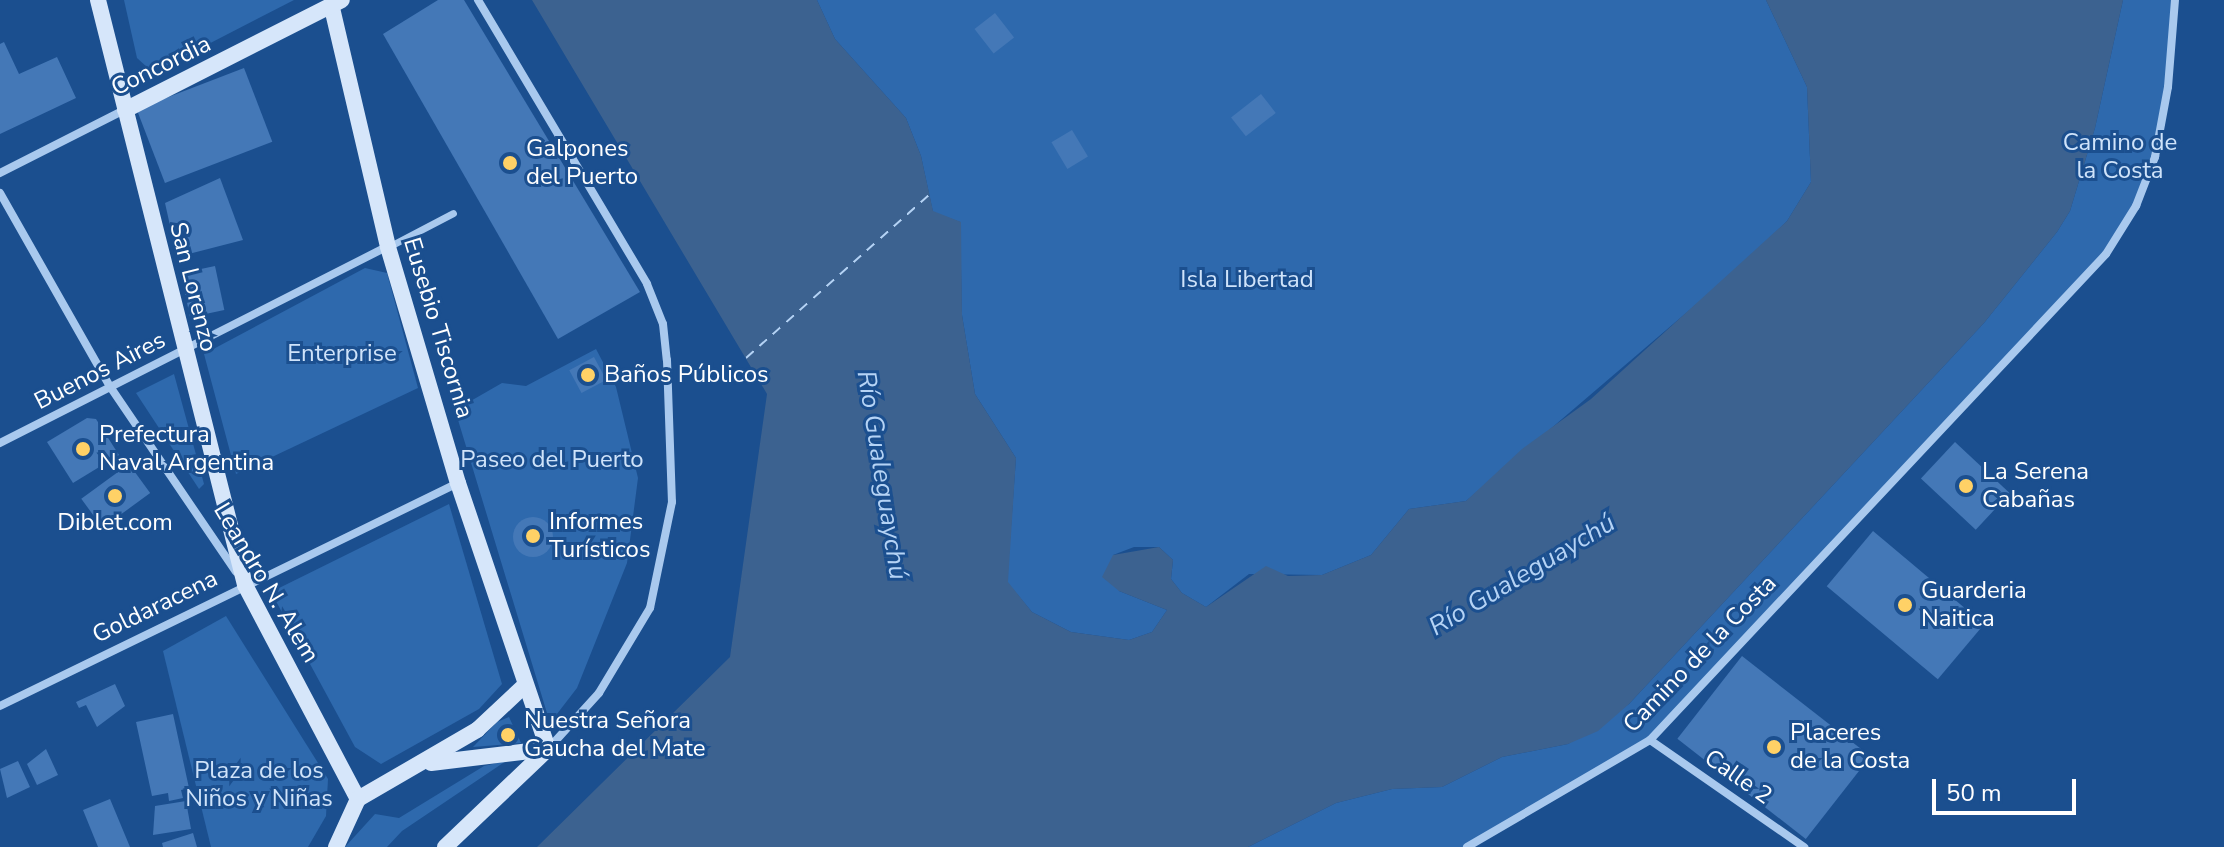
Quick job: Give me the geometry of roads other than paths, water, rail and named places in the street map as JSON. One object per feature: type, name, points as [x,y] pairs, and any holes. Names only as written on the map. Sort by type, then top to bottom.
[{"type":"main road","name":"San Lorenzo","points":[[98,0],[245,585]]},
{"type":"main road","name":"Concordia","points":[[125,110],[337,4]]},
{"type":"main road","name":"Eusebio Tiscornia","points":[[337,4],[388,247],[458,483],[524,686],[548,749]]},
{"type":"main road","name":"Leandro N. Alem","points":[[245,585],[358,799]]},
{"type":"main road","points":[[336,847],[358,799],[420,765],[493,718],[524,686]]},
{"type":"main road","points":[[420,765],[548,749]]},
{"type":"main road","points":[[445,847],[548,749]]},
{"type":"street","points":[[478,0],[647,284],[663,324],[667,360],[672,502],[650,608],[599,693],[548,749]]},
{"type":"street","name":"Camino de la Costa","points":[[1467,847],[1650,740],[2106,254],[2136,206],[2155,157],[2168,87],[2175,0]]},
{"type":"street","name":"Concordia","points":[[0,173],[125,110]]},
{"type":"street","name":"Leandro N. Alem","points":[[0,193],[111,388],[245,585]]},
{"type":"street","points":[[388,247],[453,213]]},
{"type":"street","name":"Buenos Aires","points":[[0,443],[388,247]]},
{"type":"street","name":"Goldaracena","points":[[0,706],[458,483]]},
{"type":"street","name":"Calle 2","points":[[1650,740],[1804,847]]},
{"type":"water","name":"Río Gualeguaychú","points":[[532,0],[817,0],[835,39],[906,118],[921,156],[933,211],[961,222],[962,315],[975,394],[1016,458],[1008,582],[1032,612],[1071,632],[1129,640],[1152,632],[1167,610],[1119,591],[1102,577],[1113,555],[1159,547],[1173,560],[1171,579],[1182,593],[1206,607],[1266,566],[1288,576],[1322,575],[1371,555],[1409,509],[1466,501],[1522,449],[1591,399],[1787,221],[1811,182],[1807,87],[1766,0],[2123,0],[2095,128],[2070,211],[2057,232],[1984,323],[1629,704],[1598,731],[1568,744],[1502,757],[1442,787],[1392,789],[1336,803],[1248,847],[537,847],[730,657],[767,394]]},
{"type":"place","name":"Galpones del Puerto","points":[[510,163]]},
{"type":"place","name":"Baños Públicos","points":[[588,375]]},
{"type":"place","name":"Prefectura Naval Argentina","points":[[83,449]]},
{"type":"place","name":"La Serena Cabañas","points":[[1966,486]]},
{"type":"place","name":"Diblet.com","points":[[115,496]]},
{"type":"place","name":"Informes Turísticos","points":[[533,536]]},
{"type":"place","name":"Guarderia Naitica","points":[[1905,605]]},
{"type":"place","name":"Nuestra Señora Gaucha del Mate","points":[[508,735]]},
{"type":"place","name":"Placeres de la Costa","points":[[1774,747]]},
{"type":"park label","name":"Isla Libertad","points":[[1247,280]]},
{"type":"park label","name":"Enterprise","points":[[342,354]]},
{"type":"park label","name":"Paseo del Puerto","points":[[552,460]]},
{"type":"park label","name":"Plaza de los Niños y Niñas","points":[[259,785]]}]
